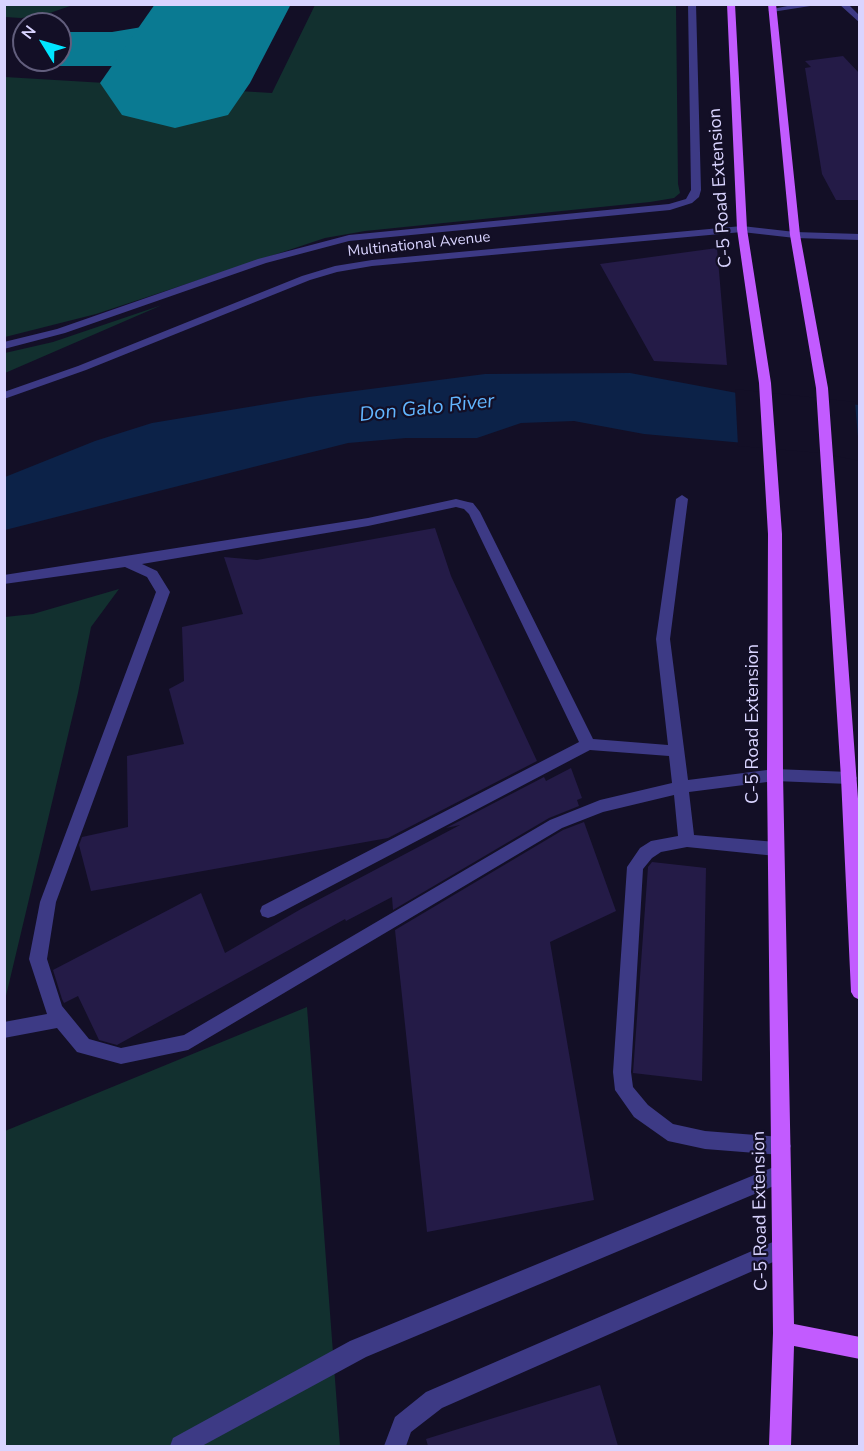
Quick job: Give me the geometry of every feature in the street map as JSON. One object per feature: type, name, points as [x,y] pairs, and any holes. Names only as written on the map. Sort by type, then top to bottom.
[{"type":"main road","name":"C-5 Road Extension","points":[[731,4],[742,229],[765,383],[775,534],[775,775],[784,1333],[780,1446]]},
{"type":"main road","points":[[772,7],[795,235],[822,388],[849,778],[860,992]]},
{"type":"main road","points":[[784,1333],[860,1348]]},
{"type":"street","points":[[4,346],[62,331],[262,261],[349,238],[670,207],[689,201],[694,197],[696,189],[692,4]]},
{"type":"street","points":[[772,7],[819,4]]},
{"type":"street","points":[[843,4],[860,21]]},
{"type":"street","name":"Multinational Avenue","points":[[4,396],[82,368],[306,278],[335,269],[372,263],[742,229],[795,235],[860,237]]},
{"type":"street","points":[[682,499],[663,639],[687,841]]},
{"type":"street","points":[[4,580],[368,522],[456,503],[468,506],[474,512],[588,744]]},
{"type":"street","points":[[127,562],[152,574],[163,592],[48,902],[38,959],[54,1010],[83,1046],[121,1056],[188,1042],[556,824],[600,806],[681,787],[775,775],[849,778]]},
{"type":"street","points":[[268,911],[588,744],[675,751]]},
{"type":"street","points":[[776,849],[687,841],[657,846],[646,853],[635,867],[621,1072],[624,1090],[640,1111],[668,1132],[705,1140],[781,1146]]},
{"type":"street","points":[[4,1030],[62,1018]]},
{"type":"street","points":[[181,1446],[358,1349],[781,1173]]},
{"type":"street","points":[[395,1446],[403,1425],[434,1400],[782,1248]]},
{"type":"green space","points":[[5,4],[73,5],[53,12],[12,12],[12,17],[5,17]]},
{"type":"green space","points":[[315,5],[676,5],[678,184],[680,193],[674,198],[650,202],[365,231],[325,238],[96,314],[5,337],[5,77],[272,93]]},
{"type":"green space","points":[[162,305],[5,373],[5,353],[53,342]]},
{"type":"green space","points":[[119,589],[91,627],[78,693],[5,1000],[5,617],[33,614]]},
{"type":"green space","points":[[307,1007],[340,1446],[5,1446],[5,1131]]},
{"type":"water","name":"Don Galo River","points":[[630,373],[737,393],[859,405],[859,458],[822,450],[644,434],[574,421],[521,423],[477,438],[406,438],[348,443],[5,530],[5,477],[95,441],[152,423],[309,397],[485,374]]},
{"type":"pier","points":[[735,389],[855,402],[860,461],[821,453],[738,446]]},
{"type":"building","points":[[843,56],[860,74],[860,200],[836,200],[822,174],[805,68],[811,67],[805,61]]},
{"type":"building","points":[[717,248],[727,365],[654,361],[600,264]]},
{"type":"building","points":[[435,528],[451,576],[537,761],[388,838],[91,891],[79,845],[82,837],[128,827],[127,756],[184,744],[169,689],[184,681],[182,627],[243,614],[224,557],[257,560]]},
{"type":"building","points":[[571,768],[582,798],[577,800],[579,806],[549,818],[393,910],[392,897],[346,921],[345,919],[117,1045],[99,1040],[78,996],[64,1003],[62,999],[53,970],[201,893],[225,953],[301,909],[460,825],[446,828],[544,777],[546,781]]},
{"type":"building","points":[[584,822],[616,911],[550,942],[594,1200],[427,1232],[395,930],[563,830]]},
{"type":"building","points":[[652,862],[706,868],[702,1081],[633,1073],[648,867]]},
{"type":"building","points":[[600,1385],[618,1446],[428,1446],[426,1439]]},
{"type":"taxiway","points":[[72,49],[112,49],[159,42],[191,30],[222,4]]},
{"type":"runway","points":[[175,83],[223,4]]}]
